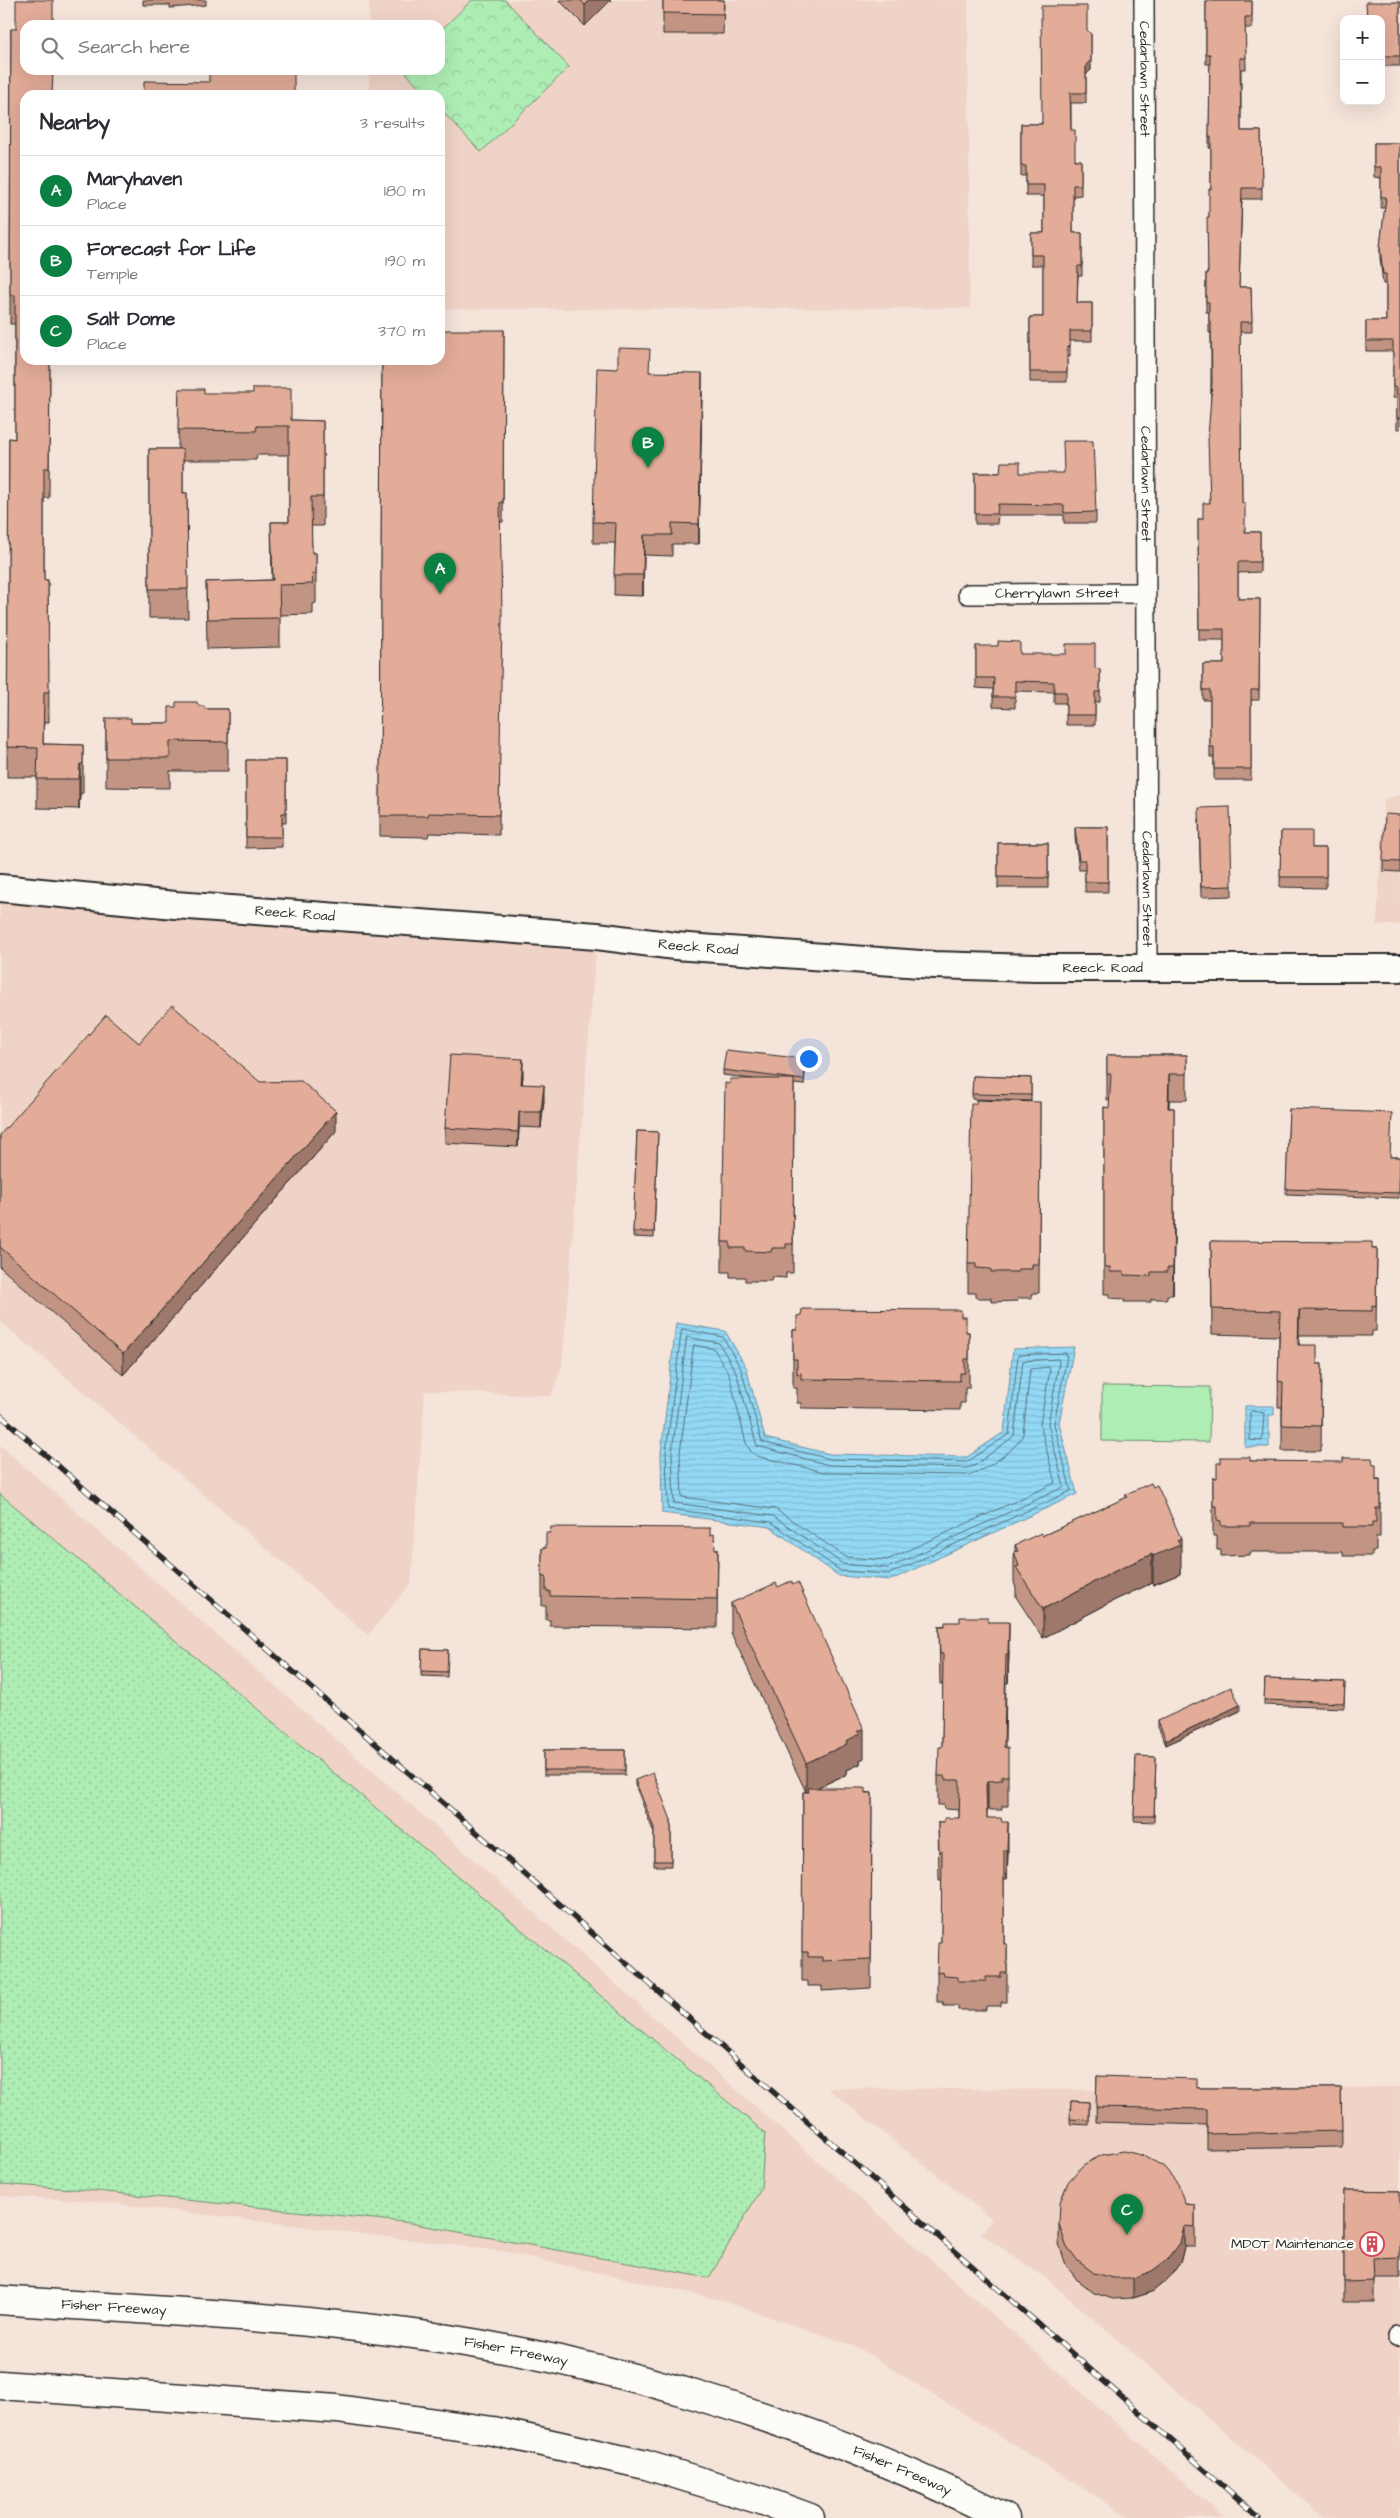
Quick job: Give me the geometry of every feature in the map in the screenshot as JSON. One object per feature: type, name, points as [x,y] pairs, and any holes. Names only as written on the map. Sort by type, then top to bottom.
[{"type":"highway","name":"Fisher Freeway","points":[[0,2300],[318,2323],[466,2342],[556,2360],[644,2382],[774,2422],[880,2462],[1004,2518]]},
{"type":"highway","points":[[0,2386],[337,2409],[492,2431],[646,2465],[762,2500],[810,2518]]},
{"type":"street","name":"Cedarlawn Street","points":[[1144,0],[1147,968]]},
{"type":"street","name":"Cherrylawn Street","points":[[968,594],[1145,593]]},
{"type":"street","name":"Reeck Road","points":[[0,888],[184,906],[597,936],[675,946],[870,960],[1036,968],[1400,968]]},
{"type":"shaded area","points":[[369,0],[968,0],[970,308],[445,309],[445,90],[369,90],[369,75],[445,75],[445,20],[369,20]]},
{"type":"shaded area","points":[[1400,795],[1400,925],[1377,925],[1384,799]]},
{"type":"shaded area","points":[[0,888],[597,936],[562,1366],[551,1396],[425,1391],[411,1583],[368,1635],[0,1321]]},
{"type":"shaded area","points":[[0,1445],[1225,2518],[1131,2518],[855,2346],[713,2298],[501,2251],[95,2201],[0,2196]]},
{"type":"shaded area","points":[[1400,2087],[1400,2518],[1324,2518],[1046,2278],[981,2234],[992,2219],[827,2088],[1094,2090]]},
{"type":"green space","points":[[472,0],[505,0],[569,67],[481,152],[445,114],[445,90],[422,90],[408,75],[445,75],[445,26]]},
{"type":"green space","points":[[1102,1386],[1210,1387],[1209,1442],[1102,1441]]},
{"type":"green space","points":[[0,1494],[765,2133],[761,2189],[709,2278],[404,2222],[86,2190],[0,2184]]},
{"type":"water","points":[[676,1323],[725,1331],[746,1367],[765,1438],[830,1454],[967,1457],[1004,1432],[1013,1349],[1074,1347],[1059,1423],[1077,1494],[891,1580],[839,1576],[770,1527],[662,1513],[661,1453]]},
{"type":"water","points":[[1245,1406],[1274,1406],[1274,1415],[1269,1415],[1269,1447],[1245,1447]]},
{"type":"building","points":[[16,0],[53,0],[53,20],[20,20],[20,75],[53,75],[52,90],[20,90],[20,365],[50,365],[49,468],[44,468],[44,580],[48,580],[49,692],[44,692],[43,744],[83,745],[83,764],[80,764],[79,779],[37,779],[38,748],[7,747],[9,438],[15,439],[15,295],[10,295],[11,29],[16,29]]},
{"type":"building","points":[[580,0],[590,0],[585,5]]},
{"type":"building","points":[[663,0],[724,0],[723,14],[663,13]]},
{"type":"building","points":[[1206,1],[1252,1],[1252,17],[1245,17],[1246,58],[1240,58],[1241,131],[1261,131],[1262,188],[1242,188],[1239,287],[1251,287],[1252,322],[1240,322],[1242,503],[1245,503],[1245,532],[1260,532],[1260,562],[1238,562],[1238,599],[1260,599],[1259,690],[1251,690],[1251,769],[1214,769],[1214,747],[1210,747],[1210,690],[1203,690],[1203,664],[1224,664],[1224,629],[1199,629],[1198,519],[1203,519],[1203,503],[1210,503],[1208,438],[1212,382],[1211,322],[1209,322],[1209,302],[1206,302],[1206,273],[1208,273],[1207,217],[1209,217],[1209,189],[1211,189],[1211,137],[1209,137],[1210,54],[1206,54]]},
{"type":"building","points":[[1366,2],[1400,2],[1400,56],[1385,56],[1385,15],[1367,15]]},
{"type":"building","points":[[1041,6],[1087,6],[1087,30],[1091,34],[1091,60],[1086,65],[1086,93],[1070,93],[1071,130],[1075,130],[1075,160],[1081,160],[1081,185],[1073,185],[1073,233],[1082,233],[1082,266],[1078,266],[1077,303],[1092,303],[1092,331],[1070,331],[1070,346],[1067,347],[1067,372],[1030,372],[1030,317],[1043,317],[1043,255],[1031,255],[1031,233],[1044,233],[1044,185],[1026,185],[1026,166],[1021,166],[1021,124],[1042,124]]},
{"type":"building","points":[[209,75],[294,75],[294,90],[144,90],[144,81],[209,82]]},
{"type":"building","points":[[1374,143],[1400,143],[1400,418],[1397,418],[1397,387],[1393,387],[1393,341],[1366,341],[1366,321],[1386,321],[1386,274],[1383,274],[1380,247],[1386,197],[1381,197],[1381,167],[1374,167]]},
{"type":"building","points":[[445,330],[504,330],[503,502],[500,502],[502,616],[499,815],[429,813],[428,816],[380,816],[382,365],[445,365]]},
{"type":"building","points":[[618,348],[650,349],[649,372],[702,373],[699,524],[672,523],[672,535],[644,535],[643,575],[614,575],[616,523],[593,522],[597,368],[618,369]]},
{"type":"building","points":[[253,388],[291,388],[291,420],[323,421],[323,497],[311,497],[312,553],[316,553],[316,574],[312,574],[313,584],[279,585],[280,618],[207,619],[206,582],[273,580],[271,522],[289,522],[289,426],[257,426],[256,431],[178,430],[179,389],[204,389],[204,393],[253,393]]},
{"type":"building","points":[[1063,441],[1093,441],[1096,512],[1064,513],[1064,505],[998,504],[997,514],[975,514],[975,473],[1000,473],[1001,462],[1020,462],[1020,473],[1064,473]]},
{"type":"building","points":[[149,449],[183,449],[183,493],[187,493],[188,589],[149,589]]},
{"type":"building","points":[[998,641],[1020,642],[1020,654],[1066,654],[1066,644],[1095,644],[1095,668],[1100,669],[1100,692],[1095,692],[1095,715],[1066,715],[1066,692],[1054,692],[1054,682],[1015,681],[1015,697],[993,697],[994,678],[976,678],[976,646],[998,646]]},
{"type":"building","points":[[176,702],[197,702],[198,706],[204,706],[205,709],[228,709],[228,742],[170,741],[170,758],[106,758],[106,718],[131,718],[131,723],[169,723],[169,707],[176,707]]},
{"type":"building","points":[[246,760],[286,760],[286,813],[282,813],[282,837],[246,837]]},
{"type":"building","points":[[1230,807],[1232,886],[1201,887],[1199,808]]},
{"type":"building","points":[[1385,814],[1400,815],[1400,862],[1383,861]]},
{"type":"building","points":[[1075,827],[1108,827],[1108,882],[1085,882],[1085,860],[1079,860]]},
{"type":"building","points":[[1281,831],[1312,831],[1312,848],[1326,848],[1326,877],[1280,877]]},
{"type":"building","points":[[998,843],[1048,843],[1048,878],[998,877]]},
{"type":"building","points":[[172,1005],[260,1082],[301,1081],[336,1111],[123,1354],[0,1247],[0,1135],[106,1015],[139,1043]]},
{"type":"building","points":[[726,1050],[806,1059],[804,1080],[723,1070]]},
{"type":"building","points":[[450,1055],[523,1059],[521,1084],[544,1085],[541,1112],[519,1112],[518,1132],[445,1128]]},
{"type":"building","points":[[1107,1055],[1187,1055],[1187,1074],[1169,1074],[1168,1108],[1174,1108],[1173,1268],[1167,1268],[1167,1272],[1151,1272],[1151,1276],[1124,1275],[1124,1272],[1110,1272],[1110,1267],[1104,1267],[1104,1107],[1109,1108],[1111,1074],[1107,1074]]},
{"type":"building","points":[[973,1076],[1031,1078],[1031,1095],[972,1094]]},
{"type":"building","points":[[730,1079],[794,1079],[793,1244],[786,1244],[786,1248],[772,1248],[771,1252],[745,1251],[745,1248],[730,1248],[730,1242],[722,1242],[725,1083],[730,1084]]},
{"type":"building","points":[[976,1100],[1040,1102],[1039,1264],[1032,1264],[1032,1269],[1018,1269],[1018,1272],[991,1272],[991,1269],[976,1268],[976,1264],[968,1264],[971,1104],[976,1104]]},
{"type":"building","points":[[1289,1109],[1392,1113],[1390,1157],[1400,1157],[1399,1193],[1286,1189]]},
{"type":"building","points":[[637,1131],[658,1132],[654,1232],[633,1232]]},
{"type":"building","points":[[1211,1241],[1372,1242],[1372,1249],[1377,1249],[1376,1306],[1372,1305],[1372,1311],[1299,1310],[1298,1345],[1317,1345],[1317,1364],[1322,1364],[1321,1426],[1282,1425],[1283,1382],[1278,1381],[1280,1311],[1212,1309]]},
{"type":"building","points":[[802,1309],[961,1310],[961,1317],[966,1317],[966,1332],[969,1332],[969,1359],[965,1359],[965,1373],[960,1373],[960,1381],[801,1379],[801,1373],[797,1374],[797,1359],[793,1359],[793,1330],[797,1330],[797,1316],[801,1315]]},
{"type":"building","points":[[1221,1457],[1250,1457],[1250,1461],[1343,1462],[1343,1458],[1372,1458],[1373,1465],[1376,1465],[1376,1480],[1380,1479],[1380,1508],[1376,1508],[1376,1522],[1372,1522],[1372,1527],[1343,1527],[1343,1523],[1250,1523],[1250,1526],[1221,1526],[1221,1521],[1217,1520],[1217,1506],[1213,1506],[1213,1478],[1217,1478],[1217,1463],[1221,1463]]},
{"type":"building","points":[[1151,1483],[1153,1487],[1157,1485],[1181,1538],[1177,1540],[1180,1545],[1153,1556],[1152,1554],[1115,1571],[1043,1609],[1016,1567],[1019,1566],[1014,1552],[1018,1551],[1015,1545],[1041,1533],[1042,1536],[1127,1497],[1126,1494]]},
{"type":"building","points":[[551,1527],[710,1528],[710,1535],[714,1534],[715,1549],[718,1549],[717,1599],[550,1596],[550,1591],[546,1591],[546,1577],[542,1577],[542,1548],[546,1548],[546,1533],[550,1533]]},
{"type":"building","points":[[791,1581],[793,1585],[798,1582],[864,1729],[858,1731],[860,1734],[846,1741],[847,1744],[806,1763],[731,1603],[776,1583],[778,1587]]},
{"type":"building","points":[[960,1617],[988,1617],[988,1622],[1009,1622],[1008,1654],[1006,1654],[1004,1747],[1008,1748],[1008,1776],[1002,1776],[1002,1780],[988,1781],[986,1785],[987,1818],[1001,1818],[1002,1822],[1008,1822],[1007,1850],[1004,1850],[1004,1944],[1007,1944],[1007,1973],[1001,1973],[1001,1977],[986,1977],[986,1981],[958,1981],[958,1977],[944,1976],[943,1972],[937,1973],[938,1943],[941,1943],[942,1851],[939,1851],[938,1822],[944,1822],[944,1818],[959,1818],[960,1784],[959,1780],[945,1780],[944,1776],[938,1776],[939,1747],[942,1747],[943,1654],[940,1654],[939,1626],[945,1626],[945,1622],[960,1622]]},
{"type":"building","points":[[422,1649],[448,1650],[447,1672],[421,1671]]},
{"type":"building","points":[[1265,1679],[1345,1682],[1344,1703],[1264,1700]]},
{"type":"building","points":[[1231,1687],[1240,1705],[1166,1740],[1158,1721]]},
{"type":"building","points":[[544,1750],[625,1750],[625,1770],[544,1770]]},
{"type":"building","points":[[1136,1756],[1156,1757],[1154,1816],[1134,1816]]},
{"type":"building","points":[[653,1773],[671,1820],[671,1861],[654,1861],[654,1828],[635,1780]]},
{"type":"building","points":[[808,1788],[866,1788],[866,1793],[872,1793],[871,1959],[822,1961],[822,1957],[808,1957],[808,1952],[802,1952],[803,1792],[809,1792]]},
{"type":"building","points":[[1097,2076],[1197,2079],[1197,2088],[1341,2088],[1342,2131],[1207,2134],[1207,2109],[1096,2107]]},
{"type":"building","points":[[1071,2101],[1089,2102],[1089,2120],[1070,2119]]},
{"type":"building","points":[[1124,2151],[1145,2156],[1164,2167],[1178,2184],[1185,2204],[1195,2205],[1195,2227],[1184,2226],[1180,2243],[1168,2259],[1152,2271],[1133,2278],[1113,2278],[1094,2273],[1078,2261],[1066,2245],[1059,2224],[1060,2202],[1068,2182],[1083,2165],[1102,2155]]},
{"type":"building","name":"MDOT Maintenance","points":[[1344,2190],[1400,2191],[1400,2257],[1373,2258],[1374,2281],[1344,2282]]},
{"type":"railway","points":[[0,1415],[1260,2518]]},
{"type":"place","name":"Forecast for Life","points":[[648,468]]},
{"type":"place","name":"Maryhaven","points":[[440,594]]},
{"type":"place","name":"Salt Dome","points":[[1127,2235]]},
{"type":"place","name":"MDOT Maintenance","points":[[1372,2244]]}]
